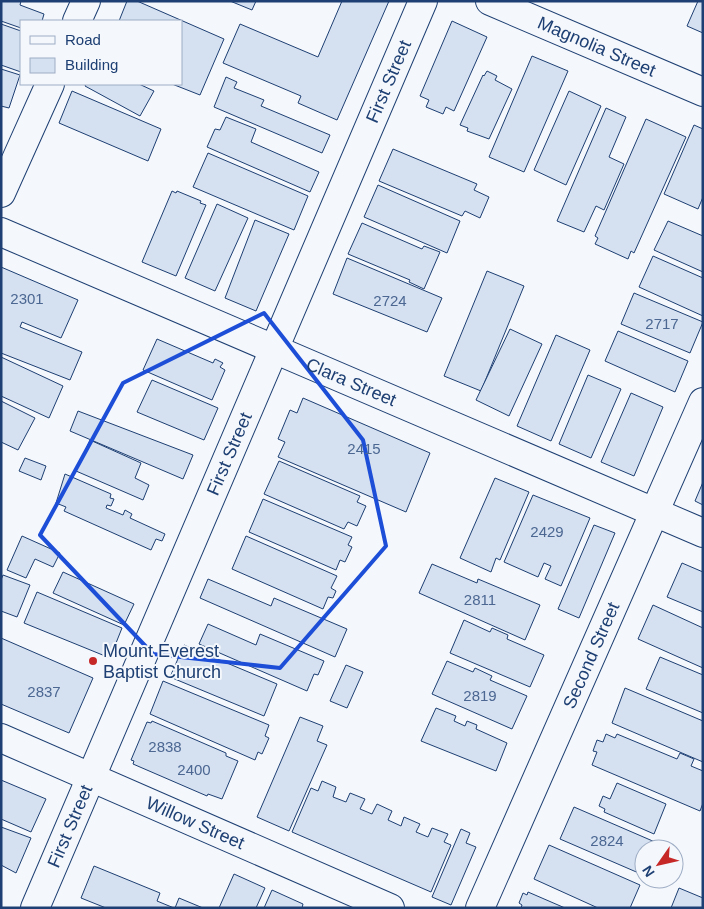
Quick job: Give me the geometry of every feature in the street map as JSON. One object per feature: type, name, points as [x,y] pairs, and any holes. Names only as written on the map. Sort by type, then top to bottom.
[{"type":"street","points":[[77,20],[86,1]]},
{"type":"street","name":"First Street","points":[[35,908],[423,1]]},
{"type":"street","name":"Magnolia Street","points":[[490,1],[703,92]]},
{"type":"street","points":[[1,193],[50,85]]},
{"type":"street","name":"Clara Street","points":[[1,232],[703,532]]},
{"type":"street","name":"Second Street","points":[[480,908],[656,513],[703,402]]},
{"type":"street","name":"Willow Street","points":[[1,738],[390,908]]},
{"type":"highlighted area","points":[[264,313],[363,440],[386,546],[280,668],[153,654],[40,535],[123,383]]},
{"type":"building","points":[[1,1],[21,1],[20,5],[44,14],[42,20],[20,20],[20,28],[1,21]]},
{"type":"building","points":[[127,1],[137,1],[180,20],[119,20]]},
{"type":"building","points":[[230,1],[256,1],[252,10]]},
{"type":"building","points":[[342,1],[389,1],[337,120],[298,103],[301,96],[223,63],[240,24],[318,57]]},
{"type":"building","points":[[698,1],[703,1],[703,33],[687,26]]},
{"type":"building","points":[[182,21],[224,39],[200,95],[175,85],[182,85]]},
{"type":"building","points":[[452,21],[487,37],[454,111],[446,107],[443,114],[426,107],[429,100],[420,96]]},
{"type":"building","points":[[1,24],[20,31],[20,72],[1,65]]},
{"type":"building","points":[[532,56],[568,71],[524,172],[489,157]]},
{"type":"building","points":[[1,69],[20,75],[9,108],[1,106]]},
{"type":"building","points":[[487,71],[497,76],[495,80],[512,89],[489,139],[467,131],[468,128],[460,125],[483,75]]},
{"type":"building","points":[[226,77],[237,82],[234,88],[264,100],[261,106],[330,135],[322,153],[214,107]]},
{"type":"building","points":[[141,85],[154,91],[140,116],[85,86]]},
{"type":"building","points":[[72,91],[161,129],[148,161],[59,123]]},
{"type":"building","points":[[569,91],[601,106],[566,185],[534,170]]},
{"type":"building","points":[[606,108],[626,117],[609,157],[624,164],[604,210],[596,206],[584,232],[557,221]]},
{"type":"building","points":[[226,117],[256,129],[251,142],[319,172],[310,192],[207,147],[215,129],[220,130]]},
{"type":"building","points":[[646,119],[686,137],[634,253],[631,251],[628,259],[595,244],[598,238],[595,236]]},
{"type":"building","points":[[694,125],[703,129],[703,197],[698,209],[664,194]]},
{"type":"building","points":[[393,149],[477,184],[474,190],[489,197],[480,218],[465,211],[462,216],[379,181]]},
{"type":"building","points":[[208,153],[308,196],[294,230],[193,187]]},
{"type":"building","points":[[378,185],[460,221],[447,253],[364,217]]},
{"type":"building","points":[[172,191],[176,193],[177,191],[206,205],[176,276],[142,262]]},
{"type":"building","points":[[217,204],[248,218],[215,291],[185,278]]},
{"type":"building","points":[[255,220],[289,234],[256,311],[225,298]]},
{"type":"building","points":[[668,221],[703,236],[703,272],[654,250]]},
{"type":"building","points":[[362,223],[422,249],[424,246],[440,252],[424,289],[409,282],[410,280],[348,254]]},
{"type":"building","points":[[653,256],[703,278],[703,316],[639,287]]},
{"type":"building","points":[[347,258],[442,298],[427,332],[333,294]]},
{"type":"building","points":[[1,267],[78,300],[61,338],[22,322],[20,327],[82,352],[70,380],[1,353]]},
{"type":"building","points":[[487,271],[524,286],[481,391],[444,376]]},
{"type":"building","points":[[634,293],[703,322],[690,353],[621,324]]},
{"type":"building","points":[[510,329],[542,344],[509,416],[476,400]]},
{"type":"building","points":[[618,331],[688,361],[675,392],[605,361]]},
{"type":"building","points":[[556,335],[590,350],[551,441],[517,426]]},
{"type":"building","points":[[157,339],[213,363],[215,359],[223,363],[220,367],[225,370],[212,400],[143,370]]},
{"type":"building","points":[[1,357],[63,386],[49,418],[1,396]]},
{"type":"building","points":[[588,375],[621,389],[591,458],[559,444]]},
{"type":"building","points":[[152,380],[218,408],[204,440],[137,412]]},
{"type":"building","points":[[631,393],[663,407],[634,476],[601,462]]},
{"type":"building","points":[[303,398],[430,453],[406,512],[278,457],[285,442],[278,439],[290,410],[297,413]]},
{"type":"building","points":[[1,401],[35,418],[18,450],[1,442]]},
{"type":"building","points":[[78,411],[193,455],[183,479],[70,431]]},
{"type":"building","points":[[90,440],[141,463],[135,478],[149,485],[143,500],[76,471]]},
{"type":"building","points":[[25,458],[46,466],[41,480],[19,471]]},
{"type":"building","points":[[279,461],[360,496],[357,502],[366,506],[357,526],[348,522],[344,529],[264,494]]},
{"type":"building","points":[[65,474],[111,494],[110,498],[114,499],[111,506],[107,505],[106,508],[123,515],[125,510],[132,514],[130,518],[165,534],[162,541],[156,539],[151,550],[64,511],[66,507],[56,503]]},
{"type":"building","points":[[495,478],[529,492],[500,560],[496,558],[491,572],[460,558]]},
{"type":"building","points":[[703,482],[703,505],[695,501]]},
{"type":"building","points":[[533,495],[590,518],[561,586],[545,579],[551,566],[544,563],[538,577],[504,562]]},
{"type":"building","points":[[263,499],[352,537],[348,545],[352,547],[345,562],[340,560],[336,570],[249,532]]},
{"type":"building","points":[[594,525],[615,533],[579,618],[558,609]]},
{"type":"building","points":[[22,536],[60,553],[53,567],[35,559],[26,578],[7,570]]},
{"type":"building","points":[[246,536],[337,576],[331,588],[336,591],[333,598],[328,597],[323,609],[232,569]]},
{"type":"building","points":[[682,563],[703,572],[703,612],[667,597]]},
{"type":"building","points":[[432,564],[477,583],[478,579],[540,605],[525,640],[419,593]]},
{"type":"building","points":[[63,572],[134,604],[124,625],[53,593]]},
{"type":"building","points":[[3,575],[30,585],[17,617],[1,611],[1,580]]},
{"type":"building","points":[[208,579],[271,606],[274,598],[347,629],[335,657],[200,598]]},
{"type":"building","points":[[37,592],[122,628],[110,658],[24,623]]},
{"type":"building","points":[[653,605],[703,628],[703,668],[638,639]]},
{"type":"building","points":[[464,620],[490,632],[492,628],[508,635],[507,639],[544,655],[530,687],[450,653]]},
{"type":"building","points":[[208,624],[256,645],[260,634],[324,661],[318,675],[314,674],[307,691],[199,644]]},
{"type":"building","points":[[1,638],[93,678],[69,733],[1,704]]},
{"type":"building","points":[[184,645],[277,684],[264,716],[170,677]]},
{"type":"building","points":[[660,657],[703,675],[703,713],[646,689]]},
{"type":"building","points":[[447,661],[473,672],[475,668],[492,676],[490,680],[527,696],[512,729],[432,694]]},
{"type":"building","points":[[346,665],[363,672],[347,708],[330,701]]},
{"type":"building","points":[[163,681],[269,725],[265,736],[269,738],[262,754],[258,752],[255,760],[150,714]]},
{"type":"building","points":[[625,688],[703,721],[703,762],[612,723]]},
{"type":"building","points":[[436,708],[456,716],[454,721],[465,726],[467,721],[477,725],[476,729],[507,743],[496,771],[421,741]]},
{"type":"building","points":[[300,717],[323,726],[317,741],[327,745],[289,831],[257,817]]},
{"type":"building","points":[[152,721],[226,753],[226,756],[238,761],[222,799],[208,794],[207,796],[133,764],[134,761],[131,760],[147,722],[151,723]]},
{"type":"building","points":[[606,734],[615,738],[617,734],[677,759],[680,753],[694,759],[691,766],[703,771],[703,803],[700,811],[592,765],[597,752],[593,751],[597,740],[603,742]]},
{"type":"building","points":[[1,780],[46,799],[31,832],[1,819]]},
{"type":"building","points":[[322,781],[336,787],[333,797],[346,802],[350,793],[365,799],[360,809],[372,814],[377,804],[392,811],[388,820],[401,826],[404,817],[420,824],[416,832],[428,837],[432,828],[448,834],[444,842],[451,845],[431,892],[292,832],[311,788],[318,791]]},
{"type":"building","points":[[617,783],[666,804],[654,834],[604,812],[605,809],[599,806],[603,796],[610,799]]},
{"type":"building","points":[[574,807],[648,839],[634,839],[634,871],[560,839]]},
{"type":"building","points":[[1,827],[31,838],[16,873],[1,865]]},
{"type":"building","points":[[461,829],[470,833],[466,843],[476,847],[451,905],[432,897]]},
{"type":"building","points":[[549,845],[634,882],[634,889],[638,889],[630,908],[598,908],[534,879]]},
{"type":"building","points":[[94,866],[160,893],[157,901],[174,908],[106,908],[81,898]]},
{"type":"building","points":[[234,874],[265,888],[256,908],[219,908]]},
{"type":"building","points":[[679,889],[703,898],[703,908],[671,908]]},
{"type":"building","points":[[272,890],[303,904],[302,908],[264,908]]},
{"type":"building","points":[[528,892],[565,908],[521,908],[522,905],[519,903],[523,893],[527,895]]},
{"type":"building","points":[[179,898],[203,908],[175,908]]},
{"type":"place","name":"Mount Everest Baptist Church","points":[[93,661]]}]
